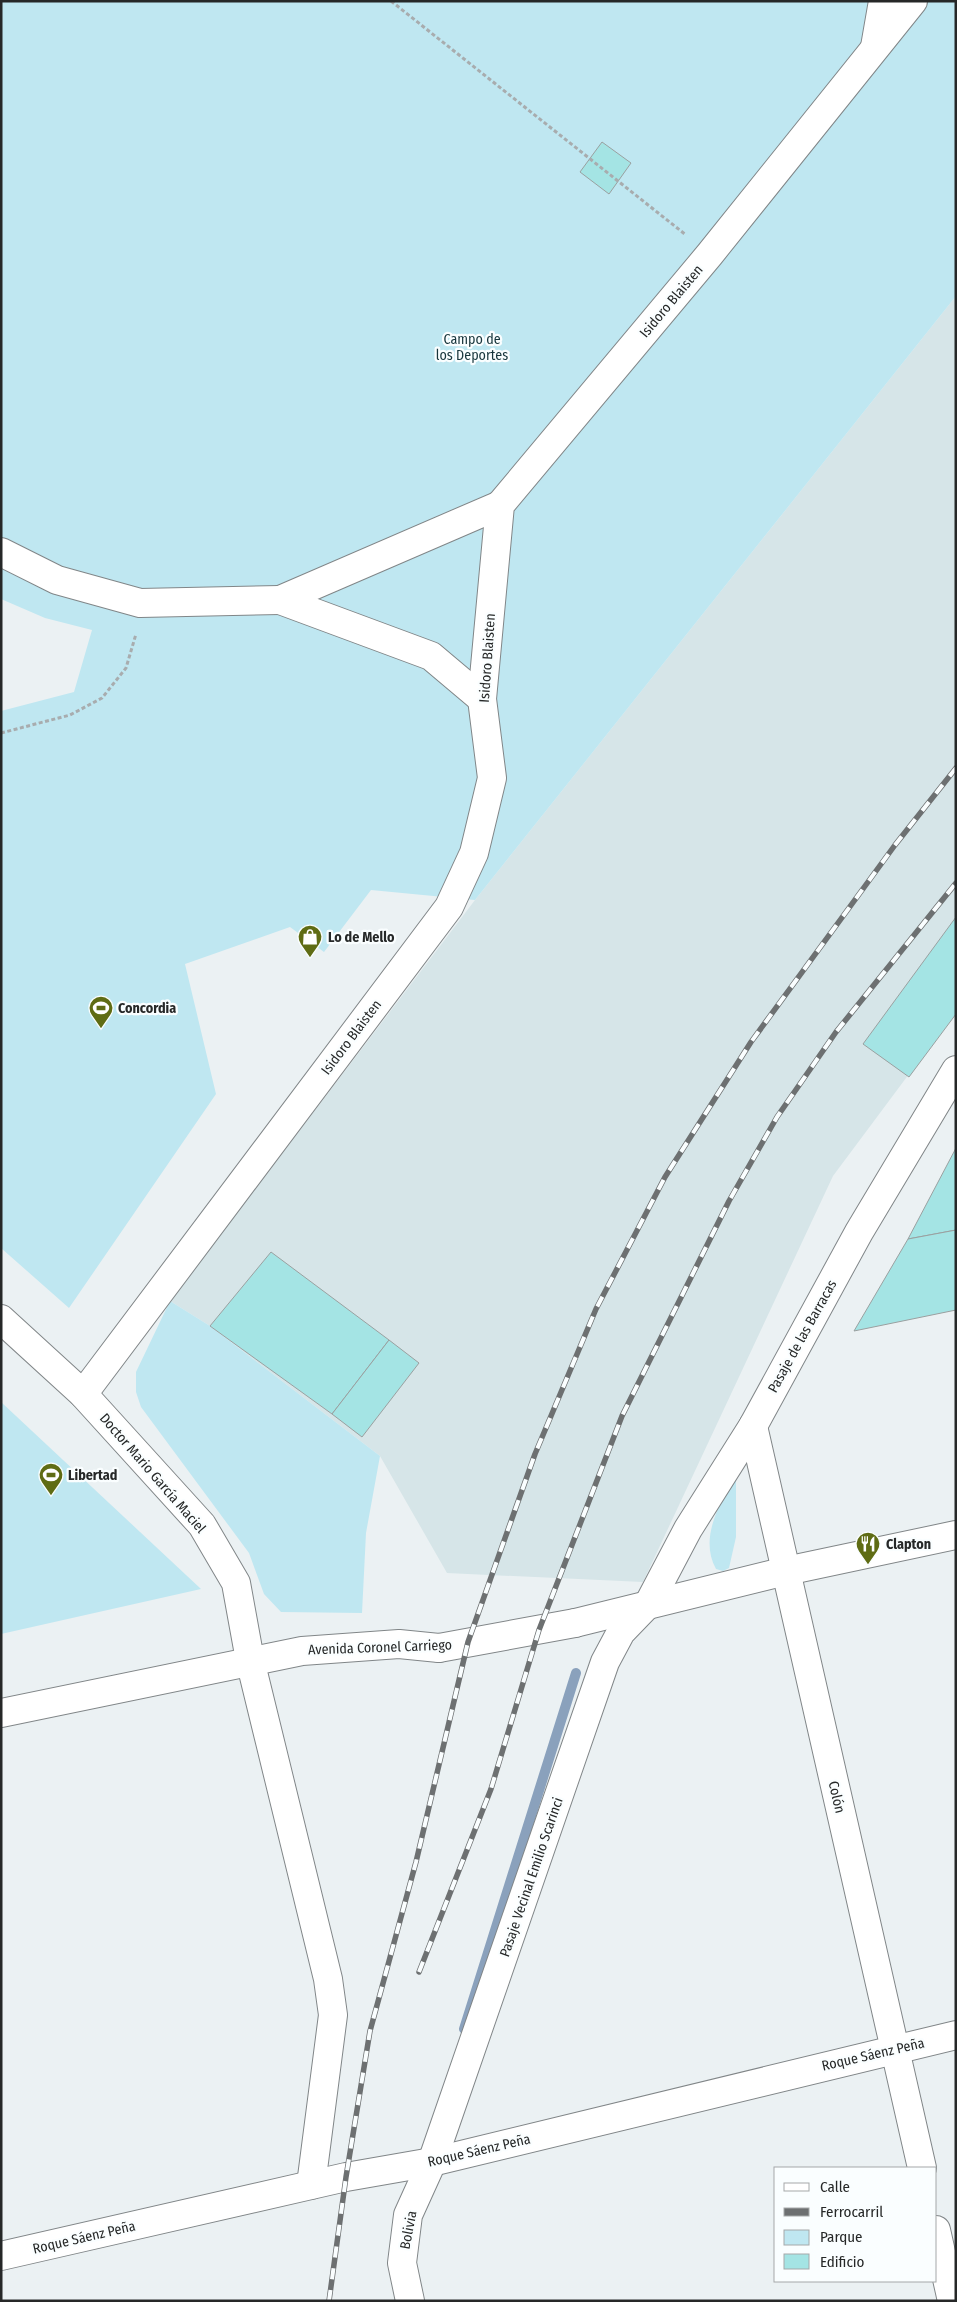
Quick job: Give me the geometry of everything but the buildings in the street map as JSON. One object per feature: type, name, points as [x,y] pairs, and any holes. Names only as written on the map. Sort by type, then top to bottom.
[{"type":"street","points":[[874,52],[883,1]]},
{"type":"street","name":"Isidoro Blaisten","points":[[83,1394],[449,907],[474,853],[492,778],[482,699],[500,505],[710,254],[913,1]]},
{"type":"street","points":[[280,600],[500,505]]},
{"type":"street","points":[[1,552],[57,580],[140,603],[280,600],[431,656],[482,699]]},
{"type":"street","name":"Pasaje de las Barracas","points":[[649,1603],[688,1529],[753,1426],[858,1232],[956,1070]]},
{"type":"street","name":"Doctor Mario García Maciel","points":[[1,1319],[83,1394],[202,1525],[236,1583],[250,1660],[328,1979],[333,2015],[311,2185]]},
{"type":"street","name":"Colón","points":[[753,1426],[922,2167]]},
{"type":"street","name":"Avenida Coronel Carriego","points":[[1,1713],[302,1650],[399,1644],[439,1648],[575,1623],[649,1603],[956,1534]]},
{"type":"street","name":"Pasaje Vecinal Emilio Scarinci","points":[[432,2162],[605,1662],[621,1632],[649,1603]]},
{"type":"street","name":"Roque Sáenz Peña","points":[[1,2256],[375,2171],[432,2162],[956,2035]]},
{"type":"street","name":"Bolivia","points":[[410,2301],[402,2263],[408,2215],[432,2162]]},
{"type":"street","points":[[937,2234],[952,2301]]},
{"type":"path","points":[[390,1],[590,157],[710,254]]},
{"type":"path","points":[[1,733],[70,715],[102,698],[126,668],[136,634]]},
{"type":"shaded area","points":[[956,296],[956,1011],[833,1176],[643,1582],[447,1573],[380,1456],[210,1326],[170,1301],[475,900]]},
{"type":"green space","name":"Campo de los Deportes","points":[[1,1],[956,1],[956,296],[475,900],[371,890],[324,952],[290,927],[185,964],[216,1094],[69,1308],[1,1248],[1,711],[74,692],[92,630],[45,618],[1,599]]},
{"type":"green space","points":[[170,1301],[210,1326],[380,1456],[366,1533],[362,1613],[281,1612],[264,1594],[249,1553],[141,1407],[136,1392],[136,1372]]},
{"type":"green space","name":"Libertad","points":[[1,1402],[201,1589],[1,1634]]},
{"type":"green space","points":[[736,1471],[736,1537],[729,1568],[723,1571],[716,1569],[711,1557],[711,1532],[714,1519]]},
{"type":"waterway","points":[[464,2029],[576,1673]]},
{"type":"railway","points":[[329,2301],[346,2177],[370,2031],[416,1862],[468,1642],[535,1454],[596,1309],[665,1177],[751,1042],[895,845],[956,768]]},
{"type":"railway","points":[[419,1972],[491,1789],[539,1630],[622,1416],[729,1201],[777,1117],[836,1032],[956,883]]},
{"type":"place","name":"Lo de Mello","points":[[310,958]]},
{"type":"place","name":"Concordia","points":[[101,1029]]},
{"type":"place","name":"Libertad","points":[[51,1496]]},
{"type":"place","name":"Clapton","points":[[868,1565]]}]
